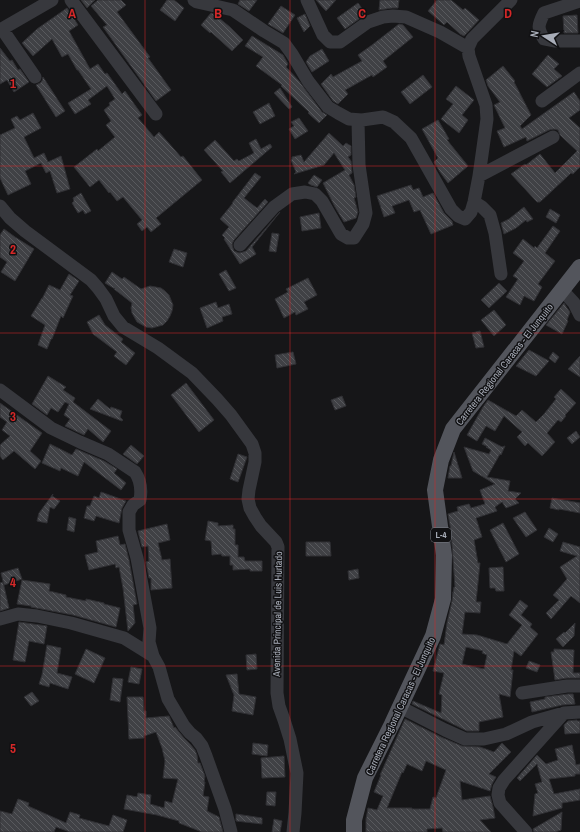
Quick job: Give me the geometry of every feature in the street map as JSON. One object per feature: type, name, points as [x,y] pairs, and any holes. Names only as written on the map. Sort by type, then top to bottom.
[{"type":"main road","name":"Carretera Regional Caracas - El Junquito","points":[[354,832],[354,820],[365,778],[433,636],[443,599],[444,555],[435,490],[441,460],[452,428],[580,267]]},
{"type":"street","points":[[35,77],[1,30],[52,0]]},
{"type":"street","points":[[71,0],[156,114]]},
{"type":"street","points":[[194,0],[196,2],[233,10],[264,32],[284,43],[308,81],[328,106],[349,119],[362,120],[383,118],[394,122],[411,138],[451,209],[458,216],[465,218],[471,212],[474,202],[487,119],[486,105],[469,56],[468,48],[472,38],[511,0]]},
{"type":"street","points":[[307,0],[323,35],[330,42],[340,42],[368,22],[383,17],[393,16],[406,17],[440,32],[468,48]]},
{"type":"street","points":[[580,1],[548,5],[539,24],[539,32],[544,39],[554,41],[580,41]]},
{"type":"street","points":[[542,101],[580,73]]},
{"type":"street","points":[[240,245],[274,207],[292,194],[306,192],[315,194],[322,201],[341,234],[348,238],[354,238],[363,224],[366,213],[359,165],[358,120]]},
{"type":"street","points":[[479,176],[553,137]]},
{"type":"street","points":[[474,202],[482,206],[490,215],[495,233],[501,274]]},
{"type":"street","name":"Avenida Principal de Luis Hurtado","points":[[0,206],[10,218],[25,231],[91,280],[106,299],[114,316],[123,327],[158,348],[192,373],[217,399],[252,444],[256,453],[248,499],[250,508],[261,526],[276,542],[278,547],[277,693],[279,706],[290,739],[297,773],[293,832]]},
{"type":"street","points":[[562,290],[574,303],[580,315]]},
{"type":"street","points":[[0,390],[51,428],[108,454],[137,475],[140,482],[141,495],[140,500],[133,505],[129,512],[129,530],[137,558],[150,628],[149,642],[153,656],[159,666],[168,699],[184,726],[202,746],[225,809],[231,832]]},
{"type":"street","points":[[0,619],[18,614],[38,616],[71,623],[124,638],[153,656]]},
{"type":"street","points":[[522,693],[567,686],[580,686]]},
{"type":"street","points":[[400,707],[466,739],[484,739],[506,734],[532,722],[564,713],[580,712]]},
{"type":"street","points":[[526,832],[500,803],[498,795],[499,788],[504,780],[564,713]]},
{"type":"building","points":[[81,0],[95,0],[87,8]]},
{"type":"building","points":[[98,0],[121,0],[126,5],[117,12],[150,57],[148,58],[171,90],[156,101],[103,27],[107,25],[91,6]]},
{"type":"building","points":[[167,0],[174,0],[184,8],[175,21],[160,10]]},
{"type":"building","points":[[240,0],[257,0],[249,11],[238,4]]},
{"type":"building","points":[[316,0],[336,0],[326,11]]},
{"type":"building","points":[[380,0],[399,0],[398,8],[379,10]]},
{"type":"building","points":[[437,0],[451,0],[463,10],[465,8],[479,20],[464,36],[447,22],[444,25],[428,11]]},
{"type":"building","points":[[358,3],[366,14],[345,29],[337,18]]},
{"type":"building","points":[[281,6],[295,15],[283,33],[268,24]]},
{"type":"building","points":[[67,8],[78,25],[69,31],[90,69],[98,64],[105,74],[107,73],[122,94],[125,91],[142,115],[138,118],[154,137],[159,132],[181,157],[183,156],[202,180],[156,218],[161,224],[151,232],[147,227],[142,231],[137,224],[142,220],[123,197],[117,201],[99,180],[90,187],[74,167],[97,149],[98,151],[115,137],[106,125],[111,121],[104,110],[110,105],[109,103],[115,99],[107,86],[88,100],[91,104],[75,114],[68,103],[91,89],[77,70],[68,54],[62,57],[52,39],[33,56],[22,43],[37,29]]},
{"type":"building","points":[[211,13],[230,27],[243,40],[232,51],[201,25]]},
{"type":"building","points":[[305,14],[310,26],[304,32],[297,18]]},
{"type":"building","points":[[577,15],[578,33],[564,33],[563,16]]},
{"type":"building","points":[[399,24],[403,25],[413,37],[383,61],[387,67],[373,77],[372,75],[345,90],[348,94],[338,104],[333,101],[321,84],[331,74],[333,77],[362,61],[358,55]]},
{"type":"building","points":[[252,36],[283,55],[288,64],[286,67],[299,81],[322,112],[327,115],[319,123],[281,86],[282,85],[256,66],[263,57],[245,46]]},
{"type":"building","points":[[0,48],[10,61],[12,60],[18,70],[20,69],[29,82],[14,92],[7,80],[0,84]]},
{"type":"building","points":[[322,49],[329,61],[312,72],[306,62],[310,56]]},
{"type":"building","points":[[548,55],[559,64],[554,69],[562,76],[547,87],[532,74]]},
{"type":"building","points":[[503,66],[515,81],[514,82],[531,115],[520,126],[522,129],[574,92],[580,101],[580,110],[569,118],[580,128],[580,167],[573,174],[571,173],[540,202],[537,202],[511,174],[540,154],[555,173],[577,151],[560,135],[558,130],[554,129],[527,141],[526,137],[504,147],[497,131],[505,128],[494,105],[500,102],[488,86],[486,80]]},
{"type":"building","points":[[423,75],[432,87],[410,104],[401,92]]},
{"type":"building","points":[[43,77],[65,111],[56,117],[36,85],[42,81]]},
{"type":"building","points":[[456,86],[474,100],[462,115],[468,120],[459,133],[441,119],[453,104],[446,99]]},
{"type":"building","points":[[280,88],[292,107],[289,109],[274,93]]},
{"type":"building","points":[[269,103],[275,116],[260,124],[253,112]]},
{"type":"building","points":[[33,113],[41,128],[24,137],[34,158],[44,153],[48,162],[61,156],[70,189],[57,193],[50,171],[46,173],[41,163],[25,171],[31,184],[8,195],[0,178],[0,135],[15,128],[11,119],[17,116],[20,120]]},
{"type":"building","points":[[299,118],[308,131],[295,139],[289,129],[294,126],[291,122]]},
{"type":"building","points":[[438,120],[449,139],[447,140],[468,166],[448,183],[434,162],[438,158],[422,129]]},
{"type":"building","points":[[329,133],[343,146],[346,143],[351,146],[351,155],[348,157],[351,161],[352,173],[349,175],[354,185],[356,197],[354,198],[358,212],[356,218],[344,222],[323,183],[345,170],[334,153],[324,165],[294,174],[296,172],[291,160],[292,157],[301,155],[304,162]]},
{"type":"building","points":[[256,139],[261,149],[270,144],[272,147],[230,183],[221,172],[223,171],[204,150],[215,140],[234,161],[237,159],[239,161],[254,153],[249,143]]},
{"type":"building","points":[[255,173],[261,177],[244,198],[257,208],[265,199],[268,202],[234,240],[232,244],[234,251],[239,253],[246,251],[280,212],[252,247],[256,254],[240,264],[222,235],[229,227],[220,219]]},
{"type":"building","points":[[314,175],[322,180],[317,187],[308,183]]},
{"type":"building","points":[[411,185],[413,190],[419,188],[423,197],[433,193],[444,213],[452,221],[453,225],[431,234],[420,210],[414,212],[409,200],[392,206],[395,213],[384,217],[377,196]]},
{"type":"building","points":[[81,193],[91,211],[85,214],[83,210],[78,213],[72,203],[74,201],[73,198]]},
{"type":"building","points":[[524,207],[533,219],[527,222],[526,220],[516,228],[504,234],[501,223],[509,219]]},
{"type":"building","points":[[550,209],[560,215],[556,223],[546,217]]},
{"type":"building","points":[[319,213],[321,228],[302,231],[300,217]]},
{"type":"building","points":[[553,226],[560,231],[545,253],[555,261],[538,284],[542,287],[534,301],[524,296],[520,305],[506,297],[518,279],[513,276],[524,261],[513,253],[523,239],[534,248],[535,246],[537,248]]},
{"type":"building","points":[[4,229],[34,249],[15,281],[1,272],[7,262],[0,257],[0,235]]},
{"type":"building","points":[[272,233],[279,234],[276,252],[269,251]]},
{"type":"building","points":[[174,249],[187,253],[183,267],[169,262]]},
{"type":"building","points":[[226,270],[236,288],[229,291],[219,274]]},
{"type":"building","points":[[112,272],[122,279],[124,277],[141,289],[150,286],[161,288],[165,291],[169,295],[173,305],[167,321],[163,325],[152,328],[146,327],[137,322],[132,313],[132,303],[105,283]]},
{"type":"building","points":[[69,274],[79,281],[70,295],[73,296],[63,318],[61,316],[47,349],[38,345],[45,325],[31,316],[49,285],[60,290]]},
{"type":"building","points":[[308,278],[317,295],[304,302],[308,309],[296,315],[295,312],[284,318],[275,299],[288,292],[286,289]]},
{"type":"building","points":[[499,283],[507,291],[489,308],[481,300]]},
{"type":"building","points":[[216,302],[218,308],[229,304],[232,314],[222,317],[223,321],[207,328],[200,308]]},
{"type":"building","points":[[564,303],[570,312],[562,334],[546,325]]},
{"type":"building","points":[[494,310],[506,325],[494,336],[481,320]]},
{"type":"building","points":[[99,315],[105,325],[123,339],[121,342],[135,353],[126,365],[114,356],[117,352],[93,334],[87,322]]},
{"type":"building","points":[[480,331],[484,347],[476,348],[472,333]]},
{"type":"building","points":[[529,350],[549,361],[536,376],[516,366]]},
{"type":"building","points":[[293,352],[296,364],[277,368],[275,355]]},
{"type":"building","points":[[553,352],[559,357],[555,363],[549,358]]},
{"type":"building","points":[[580,356],[580,377],[568,369]]},
{"type":"building","points":[[48,376],[66,387],[63,390],[75,398],[73,402],[111,431],[103,442],[88,429],[84,435],[65,426],[70,419],[64,415],[69,404],[65,402],[58,412],[51,408],[47,415],[32,404]]},
{"type":"building","points":[[186,383],[214,420],[199,432],[171,395]]},
{"type":"building","points":[[561,389],[576,403],[561,422],[558,420],[547,433],[555,442],[542,456],[528,443],[525,446],[517,437],[522,432],[504,416],[495,431],[486,426],[477,441],[467,435],[488,400],[516,416],[522,410],[536,422],[556,399],[554,397]]},
{"type":"building","points":[[342,396],[346,406],[335,410],[331,400]]},
{"type":"building","points":[[98,399],[110,409],[111,407],[122,411],[120,417],[123,420],[122,421],[90,409]]},
{"type":"building","points":[[0,403],[42,433],[30,451],[41,461],[35,469],[14,451],[3,460],[0,456],[0,445],[10,436],[2,430],[7,422],[0,417]]},
{"type":"building","points":[[576,431],[580,437],[572,444],[567,438]]},
{"type":"building","points":[[485,438],[502,447],[505,446],[487,477],[510,481],[508,491],[521,493],[515,499],[519,503],[506,508],[502,502],[495,507],[497,511],[476,518],[482,537],[474,540],[478,563],[480,563],[476,602],[481,602],[480,613],[465,612],[462,634],[477,635],[507,644],[522,625],[509,615],[520,600],[528,606],[521,615],[532,624],[530,627],[538,634],[521,656],[514,651],[511,670],[513,670],[510,697],[499,694],[503,717],[479,722],[479,731],[467,731],[412,704],[413,701],[441,713],[442,695],[439,694],[444,673],[433,671],[440,644],[444,645],[455,587],[451,531],[448,514],[458,511],[457,507],[469,504],[471,508],[485,504],[480,490],[495,484],[473,471],[464,447],[489,454],[491,450],[482,444]],"holes":[[[466,647],[483,651],[482,653],[487,655],[484,669],[462,664]]]},
{"type":"building","points":[[50,444],[72,455],[76,449],[104,461],[117,469],[114,473],[126,483],[121,490],[84,462],[78,476],[61,468],[60,471],[42,463]]},
{"type":"building","points":[[131,445],[144,456],[137,464],[123,454]]},
{"type":"building","points":[[454,452],[462,478],[448,478]]},
{"type":"building","points":[[238,454],[247,457],[238,482],[230,479]]},
{"type":"building","points":[[101,492],[126,501],[122,508],[119,523],[96,516],[94,521],[84,518],[87,506],[90,506],[94,496],[99,498]]},
{"type":"building","points":[[53,494],[52,496],[60,501],[54,509],[50,507],[47,523],[37,521],[39,513]]},
{"type":"building","points":[[552,498],[580,503],[580,513],[550,508]]},
{"type":"building","points":[[525,512],[537,530],[526,537],[513,518]]},
{"type":"building","points":[[69,517],[76,519],[74,532],[67,530]]},
{"type":"building","points":[[208,521],[218,523],[218,526],[233,525],[233,529],[235,529],[235,545],[238,545],[238,557],[244,557],[245,561],[262,561],[262,571],[250,571],[250,569],[233,570],[233,565],[230,565],[230,556],[222,556],[221,554],[212,555],[211,541],[205,540]]},
{"type":"building","points":[[503,523],[519,554],[506,562],[490,530]]},
{"type":"building","points":[[167,524],[170,540],[158,543],[162,560],[170,559],[172,588],[151,590],[151,578],[149,578],[146,562],[149,561],[148,546],[142,547],[138,531]]},
{"type":"building","points":[[549,528],[558,534],[553,542],[544,537]]},
{"type":"building","points":[[118,536],[120,545],[125,544],[137,604],[133,605],[135,623],[128,631],[119,567],[116,568],[115,564],[89,570],[85,555],[98,552],[96,541]]},
{"type":"building","points":[[306,542],[330,542],[331,556],[306,556]]},
{"type":"building","points":[[563,542],[580,547],[580,603],[571,596],[551,619],[546,613],[559,600],[553,595],[567,579],[560,567],[577,556],[560,551]]},
{"type":"building","points":[[503,567],[504,591],[496,591],[495,588],[490,588],[489,568]]},
{"type":"building","points":[[18,568],[22,579],[4,585],[1,573]]},
{"type":"building","points":[[358,569],[359,578],[349,580],[348,571]]},
{"type":"building","points":[[22,580],[50,584],[49,591],[66,595],[66,597],[86,601],[86,599],[120,608],[116,627],[73,615],[17,604]]},
{"type":"building","points":[[3,582],[9,608],[0,611],[0,583]]},
{"type":"building","points":[[19,622],[47,626],[44,644],[29,641],[25,662],[13,660]]},
{"type":"building","points":[[575,623],[574,636],[563,647],[556,639],[564,632],[565,633]]},
{"type":"building","points":[[47,645],[61,648],[57,673],[72,677],[68,689],[50,683],[49,687],[39,684]]},
{"type":"building","points":[[86,649],[105,658],[94,683],[75,674]]},
{"type":"building","points":[[554,649],[574,650],[573,673],[580,673],[580,678],[555,680],[551,652],[554,652]]},
{"type":"building","points":[[256,654],[257,669],[247,670],[246,655]]},
{"type":"building","points":[[529,661],[540,665],[537,672],[526,668]]},
{"type":"building","points":[[131,667],[142,669],[139,684],[128,682]]},
{"type":"building","points":[[237,674],[239,694],[256,697],[253,715],[232,711],[234,695],[226,675]]},
{"type":"building","points":[[113,678],[123,679],[120,702],[110,700]]},
{"type":"building","points":[[32,692],[39,701],[31,706],[24,697]]},
{"type":"building","points":[[573,694],[575,704],[562,705],[532,712],[530,702],[545,699],[545,697]]},
{"type":"building","points":[[127,697],[143,697],[146,718],[169,716],[174,728],[175,727],[195,750],[198,763],[200,763],[205,776],[203,796],[209,797],[207,811],[219,817],[223,832],[202,832],[179,823],[179,821],[124,809],[127,795],[137,797],[138,793],[151,795],[150,804],[164,808],[165,801],[172,803],[178,779],[163,778],[165,761],[156,732],[144,736],[144,738],[129,739]]},
{"type":"building","points":[[405,719],[462,746],[480,747],[494,752],[502,743],[511,752],[489,774],[496,777],[490,791],[460,781],[462,800],[490,796],[495,818],[480,820],[491,832],[443,832],[442,828],[427,829],[427,832],[366,832],[368,808],[377,810],[383,796],[374,792]],"holes":[[[426,761],[446,770],[436,798],[433,797],[430,809],[387,808],[402,772],[403,773],[407,764],[422,771]]]},
{"type":"building","points":[[568,721],[580,721],[580,733],[565,734],[564,725]]},
{"type":"building","points":[[253,743],[268,745],[267,756],[252,754]]},
{"type":"building","points":[[572,745],[576,765],[580,764],[580,774],[549,779],[554,794],[580,789],[580,800],[562,803],[562,808],[533,816],[535,794],[538,793],[535,784],[542,782],[537,764],[520,781],[517,778],[537,755],[546,764],[558,760],[555,749]]},
{"type":"building","points":[[284,756],[285,777],[262,778],[261,758]]},
{"type":"building","points":[[267,792],[276,792],[275,806],[266,805]]},
{"type":"building","points":[[18,799],[29,803],[28,806],[66,823],[70,812],[80,815],[79,818],[109,826],[113,815],[127,820],[123,832],[70,832],[56,827],[54,832],[0,832],[0,811],[12,814]]},
{"type":"building","points":[[562,812],[561,830],[555,832],[534,832],[533,829]]},
{"type":"building","points":[[236,814],[262,818],[262,824],[236,821]]},
{"type":"building","points":[[274,819],[282,821],[280,832],[272,832]]}]
